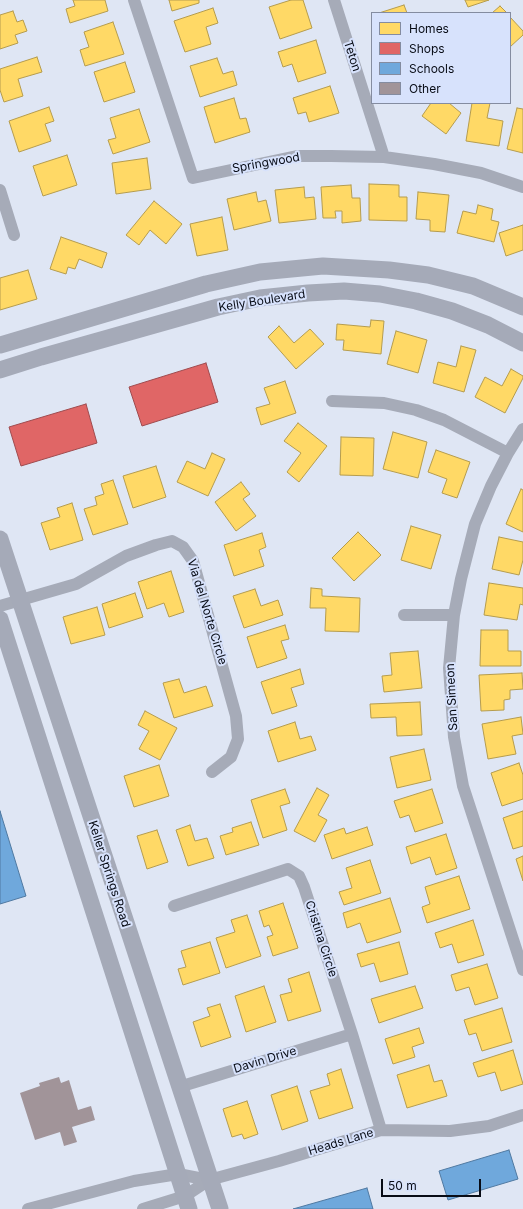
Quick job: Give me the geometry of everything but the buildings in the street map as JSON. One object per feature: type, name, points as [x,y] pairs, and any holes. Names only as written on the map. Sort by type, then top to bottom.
[{"type":"main road","points":[[0,345],[206,284],[260,272],[323,266],[389,270],[428,275],[474,286],[523,307]]},
{"type":"main road","name":"Kelly Boulevard","points":[[0,370],[218,307],[260,298],[344,291],[380,294],[452,311],[488,325],[523,343]]},
{"type":"main road","points":[[137,304],[145,328]]},
{"type":"main road","name":"Keller Springs Road","points":[[0,539],[209,1180],[220,1209]]},
{"type":"main road","points":[[0,619],[187,1203]]},
{"type":"main road","points":[[88,894],[113,887]]},
{"type":"street","name":"Springwood","points":[[134,0],[193,178],[297,156],[384,158],[481,173],[523,187]]},
{"type":"street","name":"Teton","points":[[334,0],[384,158]]},
{"type":"street","points":[[0,190],[14,235]]},
{"type":"street","points":[[332,401],[384,403],[416,410],[444,420],[508,453]]},
{"type":"street","name":"San Simeon","points":[[523,429],[508,453],[491,486],[475,524],[461,579],[454,615],[449,668],[454,737],[463,786],[523,970]]},
{"type":"street","name":"Via del Norte Circle","points":[[0,606],[76,584],[126,556],[156,545],[172,541],[183,547],[193,561],[236,716],[238,739],[231,757],[212,772]]},
{"type":"street","points":[[404,615],[454,615]]},
{"type":"street","name":"Cristina Circle","points":[[174,906],[288,869],[298,876],[304,887],[352,1034],[381,1130]]},
{"type":"street","name":"Davin Drive","points":[[179,1087],[352,1034]]},
{"type":"street","name":"Heads Lane","points":[[209,1180],[279,1161],[381,1130],[450,1131],[489,1126],[523,1115]]},
{"type":"street","points":[[28,1209],[134,1181],[178,1174],[209,1180]]},
{"type":"street","points":[[144,1209],[187,1203],[209,1180]]}]
